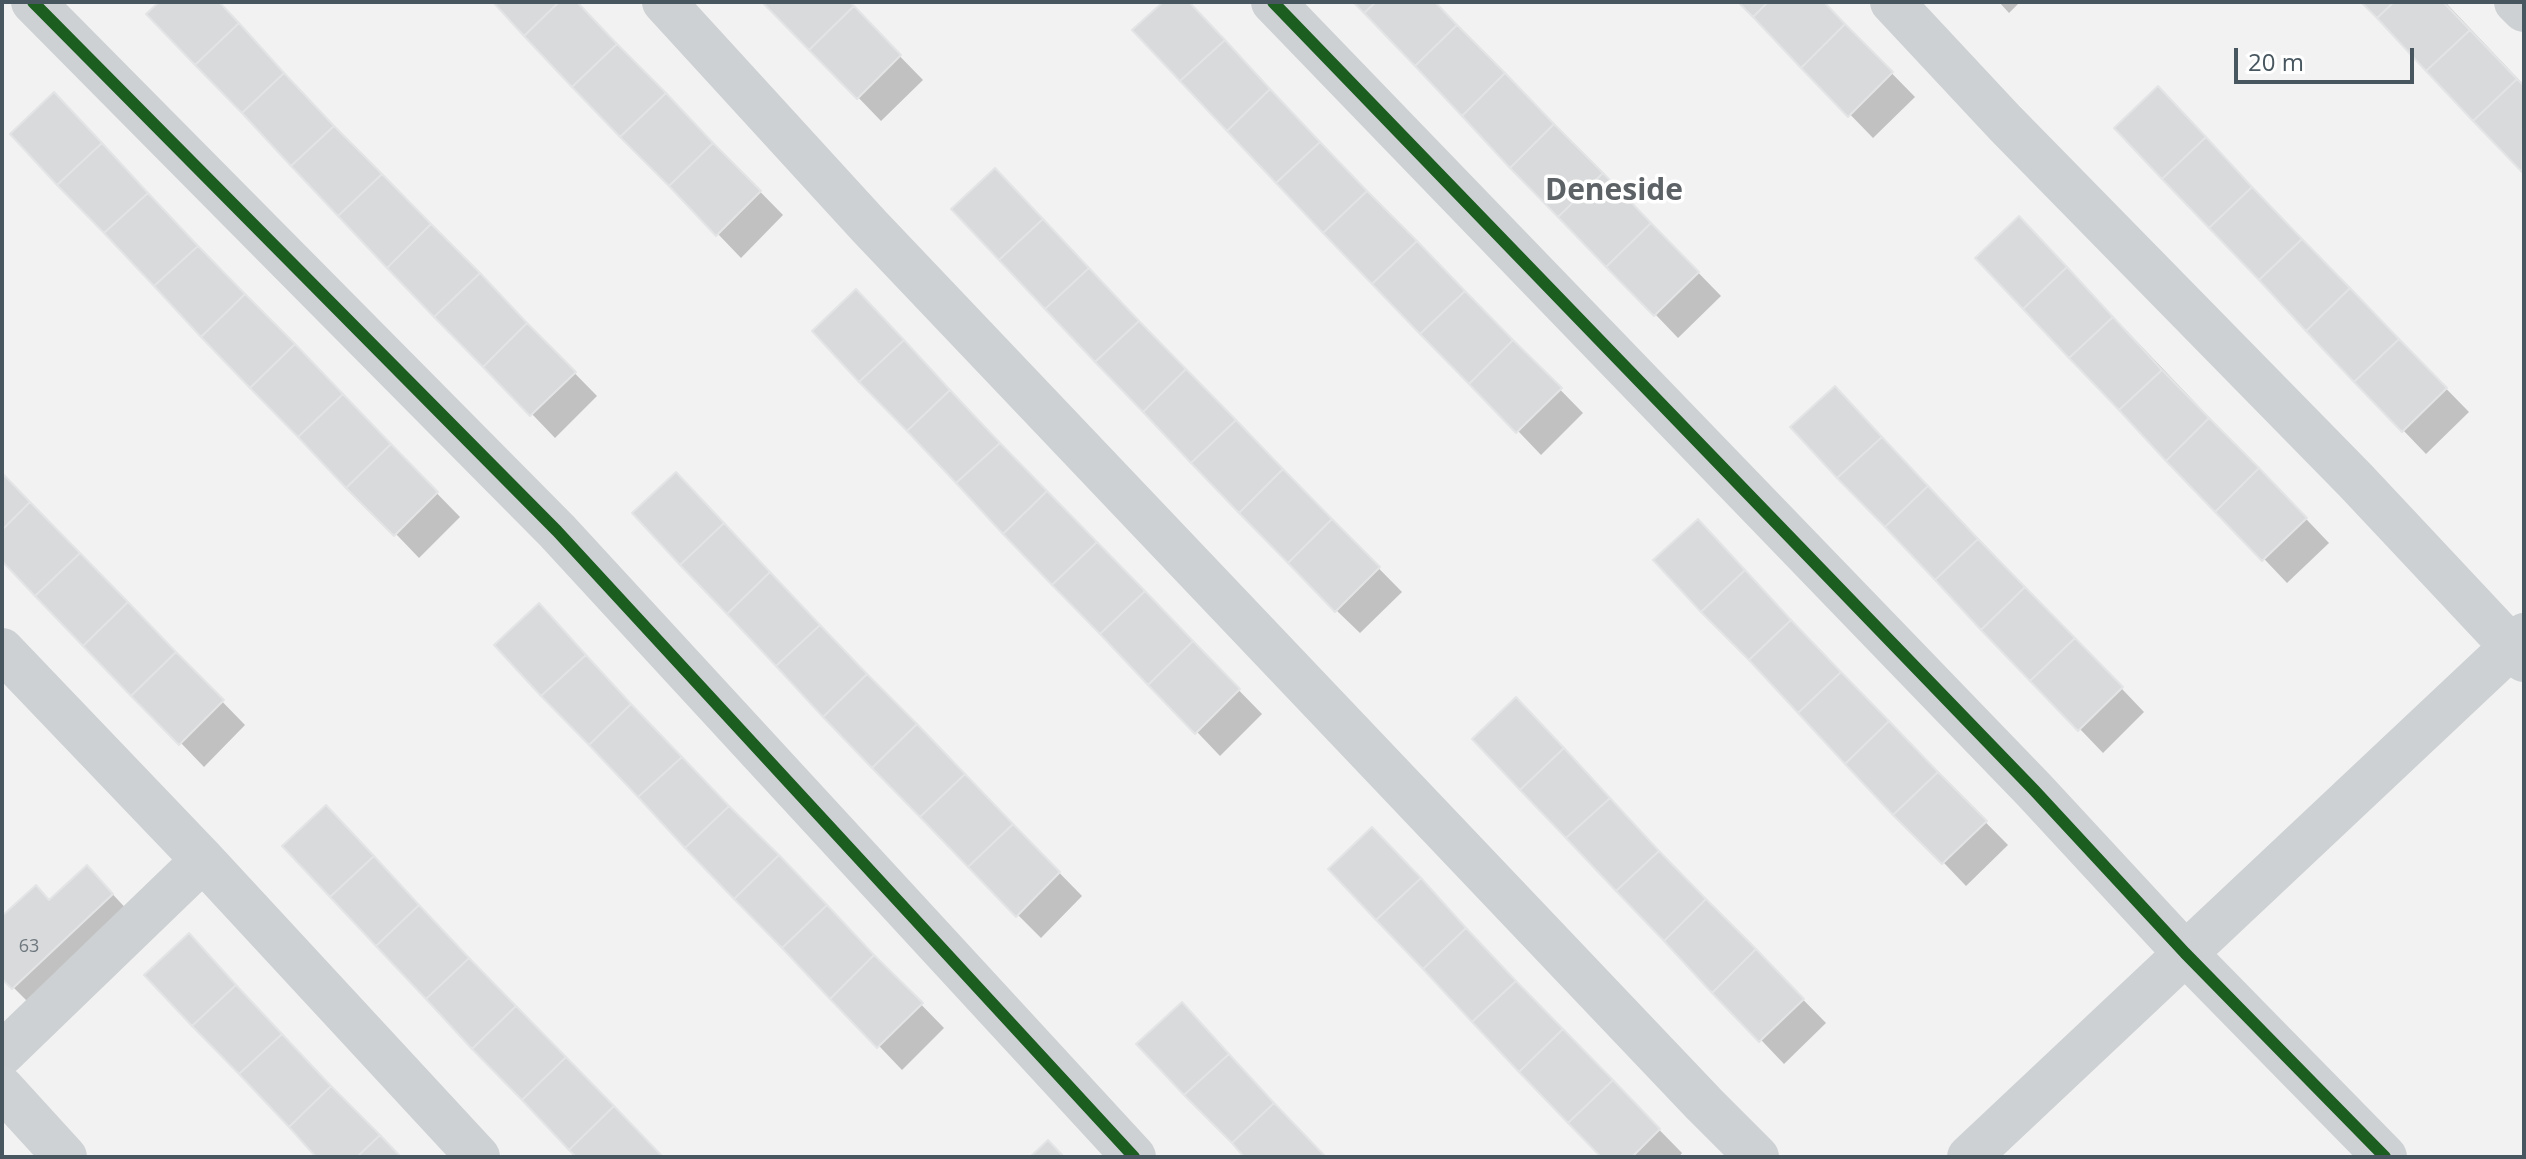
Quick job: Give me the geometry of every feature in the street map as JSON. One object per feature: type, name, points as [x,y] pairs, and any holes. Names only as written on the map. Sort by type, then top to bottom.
[{"type":"street","points":[[33,2],[557,531],[1134,1157]]},
{"type":"street","points":[[664,2],[870,227],[1757,1157]]},
{"type":"street","points":[[1273,2],[2034,790],[2185,953],[2385,1157]]},
{"type":"street","points":[[1892,2],[2005,123],[2520,647],[2185,953],[1969,1157]]},
{"type":"street","points":[[2516,2],[2524,10]]},
{"type":"street","points":[[2,650],[203,860],[478,1157]]},
{"type":"street","points":[[2,1054],[203,860]]},
{"type":"street","points":[[2,1088],[65,1157]]},
{"type":"building","points":[[159,2],[219,2],[239,23],[195,65],[146,14]]},
{"type":"building","points":[[493,2],[559,2],[524,36]]},
{"type":"building","points":[[559,2],[577,2],[617,44],[572,87],[524,36]]},
{"type":"building","points":[[762,2],[849,2],[854,6],[809,50]]},
{"type":"building","points":[[1163,2],[1189,2],[1225,40],[1180,81],[1132,30]]},
{"type":"building","points":[[1353,2],[1376,2],[1364,13]]},
{"type":"building","points":[[1376,2],[1435,2],[1457,25],[1415,66],[1364,13]]},
{"type":"building","points":[[1738,2],[1768,2],[1753,17]]},
{"type":"building","points":[[1768,2],[1824,2],[1845,24],[1801,68],[1753,17]]},
{"type":"building","points":[[2361,2],[2394,2],[2377,18]]},
{"type":"building","points":[[2394,2],[2443,2],[2470,30],[2426,71],[2377,18]]},
{"type":"building","points":[[854,6],[901,55],[857,99],[809,50]]},
{"type":"building","points":[[239,23],[284,73],[242,113],[195,65]]},
{"type":"building","points":[[1845,24],[1893,72],[1848,117],[1801,68]]},
{"type":"building","points":[[1457,25],[1505,73],[1462,116],[1415,66]]},
{"type":"building","points":[[2470,30],[2517,79],[2473,121],[2426,71]]},
{"type":"building","points":[[1225,40],[1270,89],[1227,131],[1180,81]]},
{"type":"building","points":[[617,44],[666,93],[620,137],[572,87]]},
{"type":"building","points":[[284,73],[334,126],[291,166],[242,113]]},
{"type":"building","points":[[1505,73],[1554,124],[1510,168],[1462,116]]},
{"type":"building","points":[[2517,79],[2524,86],[2522,172],[2473,121]]},
{"type":"building","points":[[2158,86],[2206,137],[2162,179],[2114,128]]},
{"type":"building","points":[[1270,89],[1320,142],[1276,183],[1227,131]]},
{"type":"building","points":[[54,92],[102,143],[57,185],[10,134]]},
{"type":"building","points":[[666,93],[713,143],[669,186],[620,137]]},
{"type":"building","points":[[1554,124],[1603,173],[1558,217],[1510,168]]},
{"type":"building","points":[[334,126],[382,174],[338,216],[291,166]]},
{"type":"building","points":[[2206,137],[2252,187],[2209,228],[2162,179]]},
{"type":"building","points":[[1320,142],[1367,191],[1323,233],[1276,183]]},
{"type":"building","points":[[102,143],[148,193],[104,233],[57,185]]},
{"type":"building","points":[[713,143],[761,191],[716,236],[669,186]]},
{"type":"building","points":[[995,168],[1043,219],[999,260],[951,209]]},
{"type":"building","points":[[1603,173],[1651,223],[1606,267],[1558,217]]},
{"type":"building","points":[[382,174],[431,224],[387,268],[338,216]]},
{"type":"building","points":[[2252,187],[2302,239],[2259,280],[2209,228]]},
{"type":"building","points":[[1367,191],[1417,241],[1372,284],[1323,233]]},
{"type":"building","points":[[148,193],[198,246],[154,286],[104,233]]},
{"type":"building","points":[[2019,216],[2067,267],[2023,309],[1975,258]]},
{"type":"building","points":[[1043,219],[1089,268],[1045,309],[999,260]]},
{"type":"building","points":[[1651,223],[1699,272],[1654,316],[1606,267]]},
{"type":"building","points":[[431,224],[480,273],[434,317],[387,268]]},
{"type":"building","points":[[2302,239],[2350,288],[2306,331],[2259,280]]},
{"type":"building","points":[[1417,241],[1465,291],[1420,334],[1372,284]]},
{"type":"building","points":[[198,246],[245,294],[201,337],[154,286]]},
{"type":"building","points":[[2067,267],[2113,317],[2069,358],[2023,309]]},
{"type":"building","points":[[1089,268],[1139,321],[1095,362],[1045,309]]},
{"type":"building","points":[[480,273],[527,323],[483,367],[434,317]]},
{"type":"building","points":[[2350,288],[2399,339],[2354,382],[2306,331]]},
{"type":"building","points":[[856,289],[904,340],[859,382],[812,331]]},
{"type":"building","points":[[1465,291],[1513,340],[1469,384],[1420,334]]},
{"type":"building","points":[[245,294],[295,344],[250,388],[201,337]]},
{"type":"building","points":[[2113,317],[2162,370],[2119,410],[2069,358]]},
{"type":"building","points":[[1139,321],[1186,369],[1143,412],[1095,362]]},
{"type":"building","points":[[527,323],[576,372],[530,416],[483,367]]},
{"type":"building","points":[[2399,339],[2447,388],[2402,432],[2354,382]]},
{"type":"building","points":[[904,340],[950,390],[907,431],[859,382]]},
{"type":"building","points":[[1513,340],[1562,388],[1516,433],[1469,384]]},
{"type":"building","points":[[295,344],[343,394],[298,437],[250,388]]},
{"type":"building","points":[[1186,369],[1236,420],[1191,463],[1143,412]]},
{"type":"building","points":[[2162,370],[2209,418],[2166,461],[2119,410]]},
{"type":"building","points":[[1835,386],[1882,437],[1837,478],[1790,427]]},
{"type":"building","points":[[950,390],[1000,443],[956,483],[907,431]]},
{"type":"building","points":[[343,394],[391,444],[346,488],[298,437]]},
{"type":"building","points":[[2209,418],[2259,468],[2215,512],[2166,461]]},
{"type":"building","points":[[1236,420],[1283,469],[1239,513],[1191,463]]},
{"type":"building","points":[[1882,437],[1928,486],[1885,527],[1837,478]]},
{"type":"building","points":[[1000,443],[1047,491],[1003,534],[956,483]]},
{"type":"building","points":[[391,444],[438,492],[394,536],[346,488]]},
{"type":"building","points":[[2259,468],[2307,518],[2262,561],[2215,512]]},
{"type":"building","points":[[1283,469],[1332,519],[1288,563],[1239,513]]},
{"type":"building","points":[[676,472],[724,523],[680,565],[632,513]]},
{"type":"building","points":[[2,473],[30,502],[2,530]]},
{"type":"building","points":[[1928,486],[1978,539],[1935,580],[1885,527]]},
{"type":"building","points":[[1047,491],[1097,542],[1052,585],[1003,534]]},
{"type":"building","points":[[30,502],[80,553],[35,596],[2,561],[2,530]]},
{"type":"building","points":[[1332,519],[1380,567],[1335,612],[1288,563]]},
{"type":"building","points":[[1698,519],[1745,570],[1701,612],[1653,560]]},
{"type":"building","points":[[724,523],[770,572],[727,614],[680,565]]},
{"type":"building","points":[[1978,539],[2025,587],[1981,630],[1935,580]]},
{"type":"building","points":[[1097,542],[1145,591],[1100,634],[1052,585]]},
{"type":"building","points":[[80,553],[128,602],[83,646],[35,596]]},
{"type":"building","points":[[1745,570],[1791,620],[1749,660],[1701,612]]},
{"type":"building","points":[[770,572],[820,625],[776,666],[727,614]]},
{"type":"building","points":[[2025,587],[2075,638],[2030,681],[1981,630]]},
{"type":"building","points":[[1145,591],[1193,641],[1148,685],[1100,634]]},
{"type":"building","points":[[128,602],[176,652],[131,696],[83,646]]},
{"type":"building","points":[[539,603],[586,655],[541,696],[494,645]]},
{"type":"building","points":[[1791,620],[1841,672],[1798,713],[1749,660]]},
{"type":"building","points":[[820,625],[867,674],[823,717],[776,666]]},
{"type":"building","points":[[2075,638],[2123,687],[2078,731],[2030,681]]},
{"type":"building","points":[[1193,641],[1240,689],[1195,734],[1148,685]]},
{"type":"building","points":[[176,652],[224,700],[179,745],[131,696]]},
{"type":"building","points":[[586,655],[631,704],[589,745],[541,696]]},
{"type":"building","points":[[1841,672],[1889,721],[1845,764],[1798,713]]},
{"type":"building","points":[[867,674],[917,724],[872,768],[823,717]]},
{"type":"building","points":[[1516,697],[1564,748],[1520,790],[1472,739]]},
{"type":"building","points":[[631,704],[682,757],[638,797],[589,745]]},
{"type":"building","points":[[1889,721],[1938,772],[1893,815],[1845,764]]},
{"type":"building","points":[[917,724],[965,774],[920,817],[872,768]]},
{"type":"building","points":[[1564,748],[1610,798],[1566,838],[1520,790]]},
{"type":"building","points":[[682,757],[729,806],[685,848],[638,797]]},
{"type":"building","points":[[1938,772],[1987,821],[1942,864],[1893,815]]},
{"type":"building","points":[[965,774],[1013,824],[968,867],[920,817]]},
{"type":"building","points":[[1610,798],[1659,851],[1616,891],[1566,838]]},
{"type":"building","points":[[326,805],[374,856],[330,897],[282,846]]},
{"type":"building","points":[[729,806],[779,855],[734,899],[685,848]]},
{"type":"building","points":[[1013,824],[1060,872],[1016,917],[968,867]]},
{"type":"building","points":[[1372,827],[1421,878],[1376,920],[1328,869]]},
{"type":"building","points":[[1659,851],[1706,899],[1664,941],[1616,891]]},
{"type":"building","points":[[779,855],[827,905],[782,948],[734,899]]},
{"type":"building","points":[[374,856],[419,905],[376,946],[330,897]]},
{"type":"building","points":[[87,865],[113,894],[12,989],[2,979],[2,916],[36,885],[49,900]]},
{"type":"building","points":[[1421,878],[1466,928],[1423,969],[1376,920]]},
{"type":"building","points":[[1706,899],[1756,949],[1712,993],[1664,941]]},
{"type":"building","points":[[419,905],[469,958],[426,999],[376,946]]},
{"type":"building","points":[[827,905],[874,955],[830,999],[782,948]]},
{"type":"building","points":[[1466,928],[1516,981],[1472,1022],[1423,969]]},
{"type":"building","points":[[189,933],[236,985],[192,1026],[144,975]]},
{"type":"building","points":[[1756,949],[1804,999],[1759,1042],[1712,993]]},
{"type":"building","points":[[874,955],[923,1003],[877,1048],[830,999]]},
{"type":"building","points":[[469,958],[516,1006],[472,1049],[426,999]]},
{"type":"building","points":[[1516,981],[1563,1029],[1519,1072],[1472,1022]]},
{"type":"building","points":[[236,985],[282,1034],[239,1074],[192,1026]]},
{"type":"building","points":[[1182,1002],[1229,1054],[1184,1095],[1136,1044]]},
{"type":"building","points":[[516,1006],[566,1057],[522,1100],[472,1049]]},
{"type":"building","points":[[1563,1029],[1613,1080],[1568,1123],[1519,1072]]},
{"type":"building","points":[[282,1034],[331,1086],[289,1127],[239,1074]]},
{"type":"building","points":[[1229,1054],[1274,1103],[1232,1143],[1184,1095]]},
{"type":"building","points":[[566,1057],[614,1106],[569,1150],[522,1100]]},
{"type":"building","points":[[1613,1080],[1660,1129],[1632,1157],[1601,1157],[1568,1123]]},
{"type":"building","points":[[331,1086],[380,1135],[357,1157],[316,1157],[289,1127]]},
{"type":"building","points":[[1274,1103],[1324,1155],[1322,1157],[1244,1157],[1232,1143]]},
{"type":"building","points":[[614,1106],[661,1157],[576,1157],[569,1150]]},
{"type":"building","points":[[380,1135],[401,1157],[357,1157]]},
{"type":"building","points":[[1048,1140],[1064,1157],[1030,1157]]},
{"type":"cycle path","points":[[33,2],[557,531],[1134,1157]]},
{"type":"cycle path","points":[[1273,2],[2034,790],[2185,953],[2385,1157]]},
{"type":"district","name":"Deneside","points":[[1614,191]]}]
